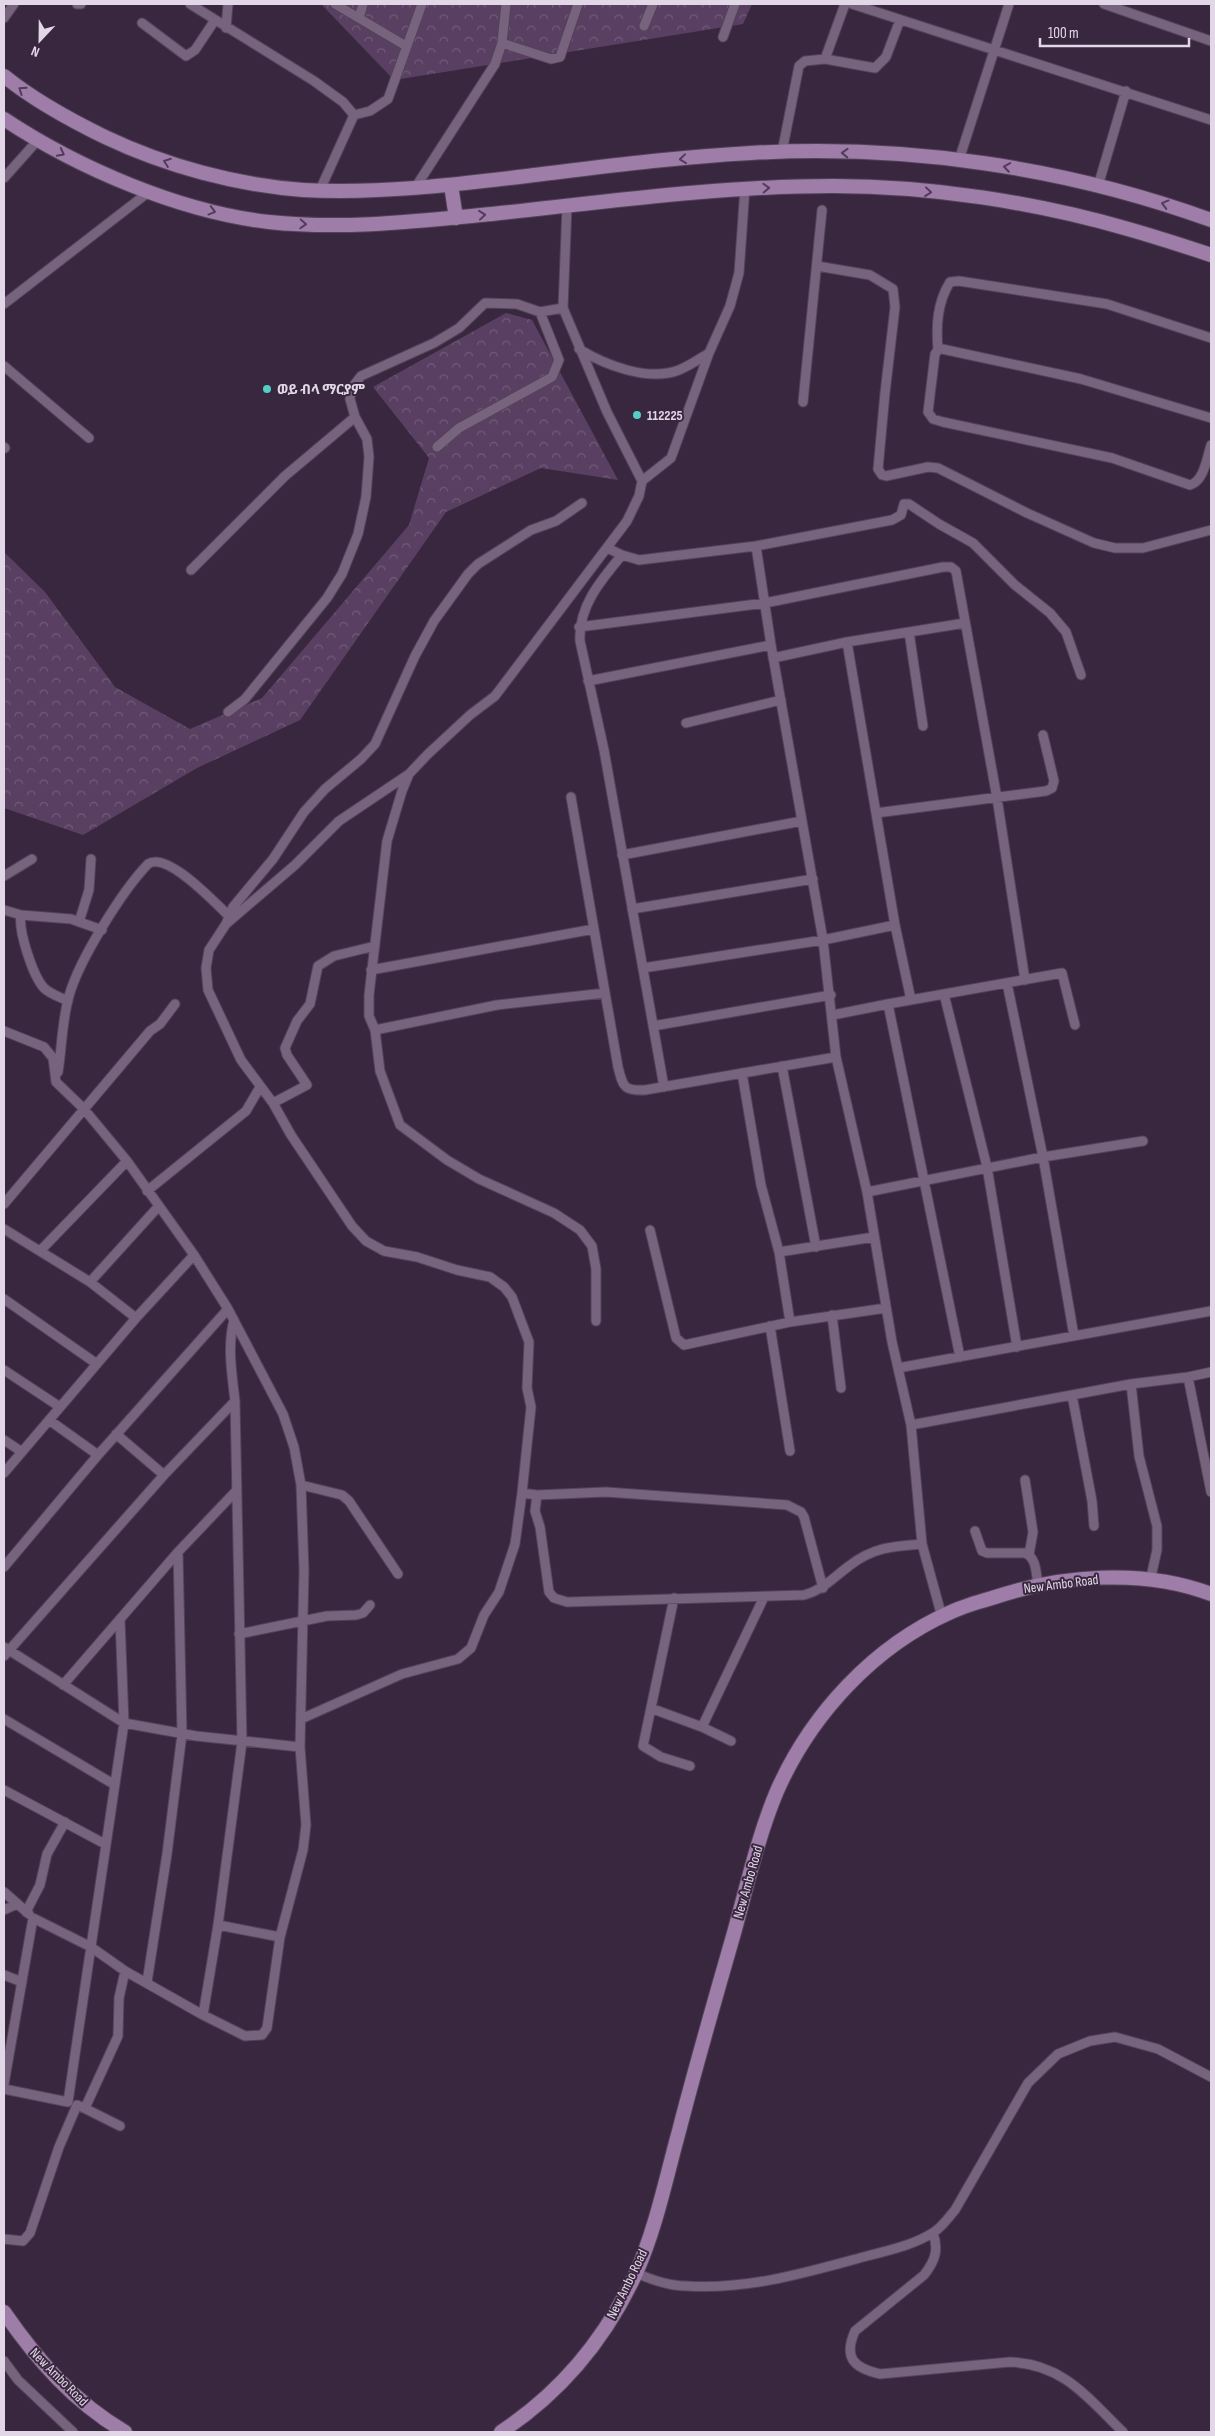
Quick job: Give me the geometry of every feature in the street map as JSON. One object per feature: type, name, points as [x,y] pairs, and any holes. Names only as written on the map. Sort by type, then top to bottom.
[{"type":"main road","points":[[4,76],[39,102],[76,123],[126,147],[174,165],[242,182],[320,190],[415,188],[590,168],[750,153],[893,154],[959,160],[1044,173],[1176,207],[1211,220]]},
{"type":"main road","points":[[4,119],[37,141],[102,173],[150,192],[216,212],[267,222],[344,225],[456,218],[744,188],[833,186],[895,188],[1018,204],[1127,228],[1211,255]]},
{"type":"main road","points":[[451,185],[456,218]]},
{"type":"main road","name":"New Ambo Road","points":[[501,2432],[547,2397],[596,2342],[636,2273],[658,2206],[756,1854],[776,1793],[795,1754],[825,1710],[870,1665],[910,1634],[942,1617],[1021,1588],[1077,1580],[1129,1578],[1150,1580],[1211,1594]]},
{"type":"main road","name":"New Ambo Road","points":[[4,2312],[36,2357],[58,2381],[80,2401],[125,2432]]},
{"type":"street","points":[[4,18],[14,4]]},
{"type":"street","points":[[190,4],[314,81],[343,102],[354,115]]},
{"type":"street","points":[[226,28],[228,4]]},
{"type":"street","points":[[335,4],[406,46]]},
{"type":"street","points":[[359,18],[363,4]]},
{"type":"street","points":[[354,115],[370,111],[388,99],[422,4]]},
{"type":"street","points":[[415,188],[495,64],[502,44],[506,4]]},
{"type":"street","points":[[502,44],[552,59],[560,57],[578,4]]},
{"type":"street","points":[[644,26],[653,4]]},
{"type":"street","points":[[723,37],[735,4]]},
{"type":"street","points":[[826,59],[844,4]]},
{"type":"street","points":[[852,4],[874,7],[900,20],[1211,120]]},
{"type":"street","points":[[959,160],[1009,4]]},
{"type":"street","points":[[1104,4],[1211,41]]},
{"type":"street","points":[[142,23],[186,56],[195,50],[215,20]]},
{"type":"street","points":[[782,152],[800,66],[805,60],[826,59],[874,68],[886,57],[900,20]]},
{"type":"street","points":[[1098,186],[1126,92]]},
{"type":"street","points":[[320,190],[354,115]]},
{"type":"street","points":[[4,178],[37,141]]},
{"type":"street","points":[[227,920],[295,865],[339,821],[410,774],[470,715],[495,696],[607,548],[636,505],[642,481],[671,458],[709,353],[730,306],[739,273],[744,188]]},
{"type":"street","points":[[4,304],[150,192]]},
{"type":"street","points":[[567,206],[563,308],[579,349],[642,481]]},
{"type":"street","points":[[803,402],[822,210]]},
{"type":"street","points":[[816,266],[870,275],[892,289],[896,308],[884,393],[878,469],[882,475],[938,468],[1027,513],[1094,542],[1115,548],[1143,548],[1211,530]]},
{"type":"street","points":[[1211,338],[1107,304],[959,281],[950,282],[940,306],[936,329],[938,350],[935,354],[928,412],[934,419],[1112,458],[1190,485],[1197,481],[1202,474],[1211,445]]},
{"type":"street","points":[[228,712],[245,699],[327,598],[342,574],[358,534],[366,497],[369,457],[367,439],[356,417],[350,399],[351,389],[361,376],[434,343],[459,328],[485,303],[517,304],[540,312],[563,308]]},
{"type":"street","points":[[437,446],[459,428],[552,377],[559,360],[540,312]]},
{"type":"street","points":[[579,349],[596,359],[628,371],[654,373],[677,371],[709,353]]},
{"type":"street","points":[[938,350],[942,349],[1081,379],[1211,418]]},
{"type":"street","points":[[4,366],[89,438]]},
{"type":"street","points":[[191,570],[285,476],[356,417]]},
{"type":"street","points":[[301,1719],[402,1674],[458,1659],[471,1648],[484,1615],[499,1592],[515,1544],[531,1407],[527,1388],[529,1342],[512,1297],[504,1287],[490,1277],[457,1270],[417,1257],[384,1251],[366,1240],[352,1226],[291,1135],[273,1103],[241,1060],[208,990],[206,968],[209,950],[227,920],[273,860],[304,812],[325,789],[376,744],[415,656],[434,621],[468,574],[478,564],[531,530],[556,521],[582,503]]},
{"type":"street","points":[[607,548],[639,560],[756,546],[892,520],[901,515],[904,504],[909,504],[973,543],[1015,585],[1050,613],[1066,632],[1081,675]]},
{"type":"street","points":[[756,546],[780,700],[813,879],[831,995],[836,1057],[867,1192],[886,1308],[911,1425],[922,1544],[942,1617]]},
{"type":"street","points":[[622,555],[600,582],[583,612],[579,627],[588,681],[604,750],[664,1087]]},
{"type":"street","points":[[579,627],[765,603],[943,567],[952,567],[958,576],[997,798],[1025,980]]},
{"type":"street","points":[[773,658],[847,642],[965,623]]},
{"type":"street","points":[[909,632],[923,726]]},
{"type":"street","points":[[847,642],[895,925],[911,1000]]},
{"type":"street","points":[[588,681],[771,644]]},
{"type":"street","points":[[686,722],[780,700]]},
{"type":"street","points":[[876,813],[1046,791],[1052,788],[1054,782],[1043,735]]},
{"type":"street","points":[[410,774],[402,791],[388,841],[371,970],[370,1016],[375,1030],[380,1071],[400,1125],[447,1160],[479,1179],[554,1213],[580,1230],[592,1246],[596,1269],[596,1321]]},
{"type":"street","points":[[572,797],[622,1084],[633,1090],[664,1087],[836,1057]]},
{"type":"street","points":[[622,855],[802,821]]},
{"type":"street","points":[[79,922],[89,890],[91,859]]},
{"type":"street","points":[[4,876],[32,860]]},
{"type":"street","points":[[56,1082],[68,1001],[84,961],[140,872],[151,862],[165,864],[185,875],[227,920]]},
{"type":"street","points":[[632,909],[813,879]]},
{"type":"street","points":[[4,910],[21,915],[71,919],[102,930]]},
{"type":"street","points":[[21,915],[21,932],[37,979],[47,990],[68,1001]]},
{"type":"street","points":[[643,968],[822,940],[895,925]]},
{"type":"street","points":[[371,970],[594,929]]},
{"type":"street","points":[[273,1103],[307,1085],[287,1055],[286,1048],[297,1021],[312,1000],[318,966],[324,960],[334,956],[375,946]]},
{"type":"street","points":[[832,1014],[1062,973],[1075,1025]]},
{"type":"street","points":[[1007,983],[1043,1157],[1074,1336]]},
{"type":"street","points":[[375,1030],[497,1005],[605,992]]},
{"type":"street","points":[[944,994],[987,1167],[1017,1347]]},
{"type":"street","points":[[653,1026],[831,995]]},
{"type":"street","points":[[4,1204],[150,1031],[160,1024],[175,1004]]},
{"type":"street","points":[[888,1004],[960,1357]]},
{"type":"street","points":[[4,1031],[44,1047],[53,1058],[56,1082],[84,1109],[127,1161],[158,1208],[194,1255],[228,1309],[283,1414],[294,1447],[301,1486],[303,1620],[300,1748],[305,1831],[280,1938],[267,2028],[262,2035],[245,2036],[203,2015],[125,1971],[91,1947],[30,1915],[4,1892]]},
{"type":"street","points":[[782,1066],[816,1246]]},
{"type":"street","points":[[742,1073],[761,1185],[779,1252],[790,1322]]},
{"type":"street","points":[[147,1191],[246,1111],[260,1088]]},
{"type":"street","points":[[867,1192],[987,1167],[1142,1141]]},
{"type":"street","points":[[40,1251],[127,1161]]},
{"type":"street","points":[[90,1282],[158,1208]]},
{"type":"street","points":[[4,1229],[90,1282],[136,1318]]},
{"type":"street","points":[[650,1230],[676,1338],[684,1345],[790,1322],[886,1308]]},
{"type":"street","points":[[779,1252],[874,1237]]},
{"type":"street","points":[[4,1473],[136,1318],[194,1255]]},
{"type":"street","points":[[4,1299],[97,1364]]},
{"type":"street","points":[[4,1567],[116,1434],[228,1309]]},
{"type":"street","points":[[898,1368],[1211,1311]]},
{"type":"street","points":[[832,1315],[841,1388]]},
{"type":"street","points":[[203,2015],[218,1925],[242,1742],[235,1401],[230,1351],[230,1336],[234,1320]]},
{"type":"street","points":[[770,1326],[790,1451]]},
{"type":"street","points":[[4,1370],[60,1407]]},
{"type":"street","points":[[911,1425],[1131,1384],[1188,1377],[1211,1372]]},
{"type":"street","points":[[1188,1377],[1211,1492]]},
{"type":"street","points":[[1131,1384],[1139,1456],[1158,1526],[1157,1550],[1150,1580]]},
{"type":"street","points":[[1072,1395],[1092,1501],[1094,1526]]},
{"type":"street","points":[[235,1401],[164,1475],[6,1651],[124,1723],[182,1734],[300,1748]]},
{"type":"street","points":[[49,1420],[98,1455]]},
{"type":"street","points":[[116,1434],[164,1475]]},
{"type":"street","points":[[4,1440],[22,1452]]},
{"type":"street","points":[[1025,1480],[1033,1532],[1029,1555]]},
{"type":"street","points":[[301,1486],[342,1495],[349,1500],[398,1574]]},
{"type":"street","points":[[63,1685],[178,1552],[236,1492]]},
{"type":"street","points":[[522,1492],[537,1495],[606,1492],[787,1505],[801,1512],[804,1517],[823,1588]]},
{"type":"street","points":[[537,1495],[535,1510],[540,1528],[549,1592],[554,1598],[567,1602],[804,1595],[823,1588],[850,1565],[886,1546],[922,1544]]},
{"type":"street","points":[[975,1531],[982,1551],[987,1554],[1024,1553],[1029,1555],[1033,1560],[1038,1586]]},
{"type":"street","points":[[147,1982],[167,1854],[182,1734],[178,1552]]},
{"type":"street","points":[[702,1727],[764,1597]]},
{"type":"street","points":[[674,1598],[652,1709],[643,1742],[644,1749],[661,1757],[690,1766]]},
{"type":"street","points":[[239,1634],[327,1616],[356,1615],[363,1612],[370,1604]]},
{"type":"street","points":[[68,2102],[124,1723],[120,1619]]},
{"type":"street","points":[[652,1709],[702,1727],[731,1741]]},
{"type":"street","points":[[4,1719],[115,1785]]},
{"type":"street","points":[[4,1790],[105,1844]]},
{"type":"street","points":[[4,2084],[22,1982],[30,1915],[40,1885],[47,1854],[65,1822]]},
{"type":"street","points":[[4,1910],[18,1904]]},
{"type":"street","points":[[218,1925],[280,1938]]},
{"type":"street","points":[[4,2239],[23,2241],[30,2233],[59,2147],[118,2036],[119,1998],[125,1971]]},
{"type":"street","points":[[4,1975],[22,1982]]},
{"type":"street","points":[[636,2273],[652,2280],[684,2286],[711,2287],[769,2281],[821,2270],[900,2248],[933,2233],[943,2226],[955,2210],[1028,2083],[1058,2054],[1090,2040],[1115,2038],[1158,2048],[1211,2077]]},
{"type":"street","points":[[4,2089],[81,2106],[120,2126]]},
{"type":"street","points":[[933,2233],[937,2252],[932,2265],[924,2275],[855,2331],[850,2342],[849,2354],[855,2363],[865,2370],[880,2374],[1010,2362],[1031,2363],[1051,2370],[1078,2388],[1123,2432]]},
{"type":"street","points":[[4,2361],[18,2380],[73,2432]]},
{"type":"green space","points":[[321,4],[752,4],[743,24],[394,80]]},
{"type":"green space","points":[[506,313],[532,320],[618,480],[541,468],[446,512],[300,720],[197,768],[83,835],[4,808],[4,552],[45,592],[115,687],[190,729],[262,698],[409,525],[429,458],[373,387]]},
{"type":"place","name":"ወይ ብላ ማርያም","points":[[267,389]]},
{"type":"place","name":"112225","points":[[637,415]]}]
